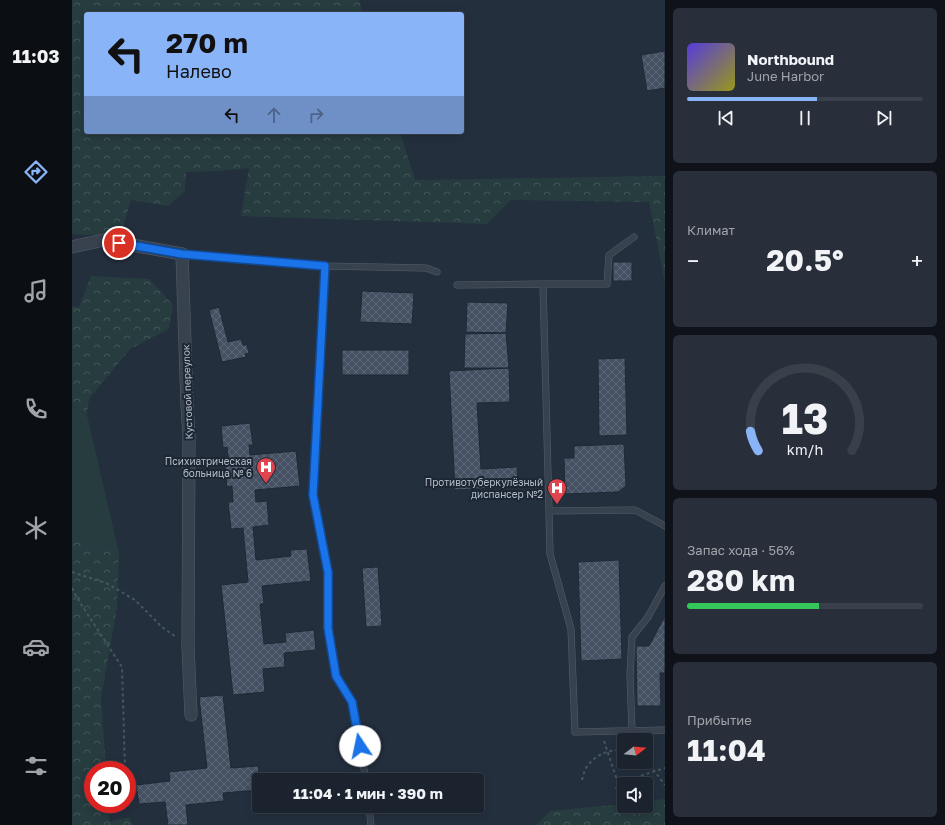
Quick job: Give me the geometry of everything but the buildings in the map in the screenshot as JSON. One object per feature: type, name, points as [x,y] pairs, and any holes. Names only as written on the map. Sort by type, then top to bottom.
[{"type":"street","points":[[72,247],[104,240],[182,254]]},
{"type":"street","name":"Кустовой переулок","points":[[182,254],[189,436],[188,646],[191,715]]},
{"type":"lane","points":[[457,285],[608,284],[609,255],[634,237]]},
{"type":"lane","points":[[182,254],[325,266],[426,268],[437,272]]},
{"type":"lane","points":[[325,266],[313,495],[328,572],[328,628],[336,676],[352,702],[365,773]]},
{"type":"lane","points":[[543,284],[550,554],[571,629],[575,732],[665,730]]},
{"type":"lane","points":[[549,511],[635,510],[665,526]]},
{"type":"lane","points":[[632,730],[630,675],[632,637],[648,617],[665,586]]},
{"type":"lane","points":[[370,813],[371,825]]},
{"type":"path","points":[[72,572],[106,583],[135,600],[162,627],[188,646]]},
{"type":"path","points":[[72,588],[122,667],[125,761]]},
{"type":"path","points":[[601,731],[617,780]]},
{"type":"path","points":[[582,780],[585,769],[593,760],[608,751],[617,750]]},
{"type":"path","points":[[636,777],[665,768]]},
{"type":"path","points":[[653,769],[665,785]]},
{"type":"green space","points":[[72,0],[359,0],[362,12],[84,12],[84,134],[401,134],[415,180],[665,176],[665,283],[649,202],[511,200],[487,224],[241,216],[249,168],[186,172],[185,191],[168,206],[131,200],[120,237],[72,234]]},
{"type":"green space","points":[[91,276],[149,279],[173,305],[169,329],[130,349],[89,399],[87,415],[72,405],[72,306],[79,307]]},
{"type":"green space","points":[[72,405],[87,415],[119,553],[106,545],[91,548],[77,532],[72,530]]},
{"type":"green space","points":[[72,530],[77,531],[91,548],[106,545],[119,553],[117,608],[101,698],[105,761],[84,761],[84,813],[108,813],[110,822],[129,817],[133,825],[72,825]]},
{"type":"green space","points":[[665,799],[665,825],[536,825],[550,811],[617,805],[617,813],[653,813],[653,800]]},
{"type":"place","name":"Психиатрическая больница № 6","points":[[266,484]]},
{"type":"place","name":"Противотуберкулёзный диспансер №2","points":[[557,505]]},
{"type":"route","points":[[119,243],[182,254],[325,266],[313,495],[328,572],[328,628],[336,676],[352,702],[360,746]]}]
